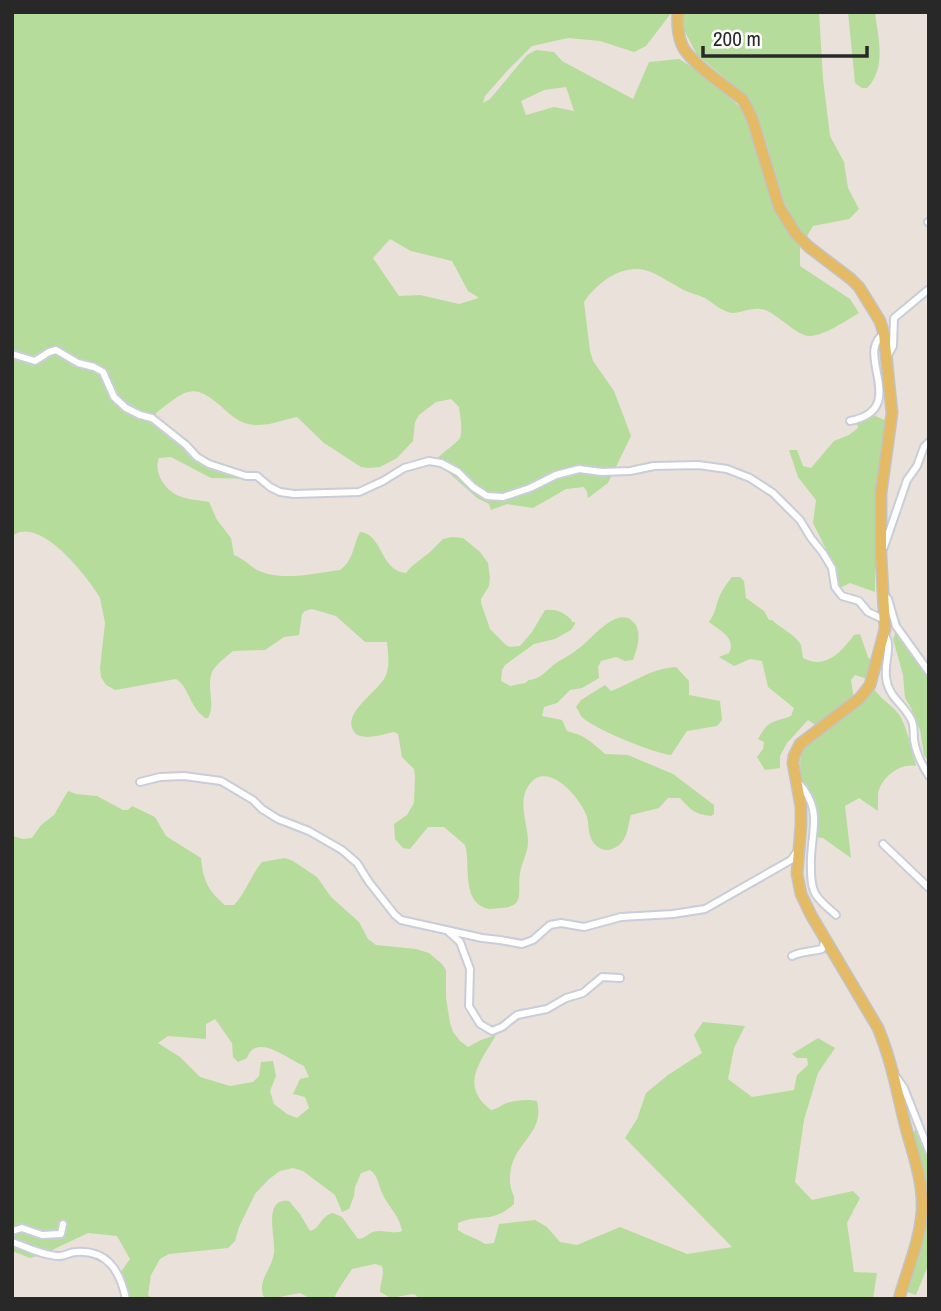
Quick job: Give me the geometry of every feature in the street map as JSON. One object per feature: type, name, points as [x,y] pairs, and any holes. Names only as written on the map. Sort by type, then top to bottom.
[{"type":"main road","points":[[678,12],[677,22],[682,46],[690,58],[743,100],[748,108],[779,207],[796,234],[808,247],[859,287],[880,321],[884,334],[892,412],[881,493],[884,634],[870,685],[860,698],[796,750],[793,763],[801,807],[798,882],[806,905],[878,1028],[894,1074],[921,1186],[922,1210],[912,1258],[899,1299]]},
{"type":"street","points":[[886,358],[893,346],[894,318],[929,289]]},
{"type":"street","points":[[850,421],[864,419],[876,409],[879,384],[875,344],[884,334]]},
{"type":"street","points":[[12,354],[34,361],[56,350],[78,363],[94,366],[103,372],[114,397],[126,408],[152,418],[197,457],[209,464],[257,476],[270,486],[287,493],[359,492],[404,468],[429,461],[441,463],[458,472],[473,488],[487,496],[503,496],[579,469],[602,472],[631,471],[654,466],[698,465],[727,469],[750,478],[773,493],[800,520],[823,553],[832,568],[835,587],[842,596],[859,601],[868,612],[885,620]]},
{"type":"street","points":[[881,556],[907,480],[929,442]]},
{"type":"street","points":[[883,592],[888,599],[896,626],[929,672]]},
{"type":"street","points":[[884,634],[889,642],[885,675],[888,690],[912,720],[919,761],[929,776]]},
{"type":"street","points":[[140,782],[160,777],[184,776],[221,781],[278,819],[309,831],[342,850],[357,863],[369,883],[401,920],[522,944],[533,940],[550,925],[561,923],[584,927],[621,917],[705,909],[791,860],[800,847]]},
{"type":"street","points":[[796,780],[806,791],[814,809],[810,854],[814,894],[836,915]]},
{"type":"street","points":[[883,844],[929,888]]},
{"type":"street","points":[[448,931],[460,942],[470,968],[469,1006],[480,1024],[492,1031],[517,1015],[547,1009],[566,998],[583,993],[603,977],[620,978]]},
{"type":"street","points":[[792,956],[822,949],[825,939]]},
{"type":"street","points":[[894,1074],[904,1088],[929,1151]]},
{"type":"street","points":[[12,1231],[22,1228],[42,1235],[61,1234],[63,1224]]},
{"type":"street","points":[[12,1242],[60,1256],[76,1252],[107,1260],[123,1284],[126,1299]]},
{"type":"green space","points":[[12,12],[672,12],[646,46],[634,52],[600,41],[568,38],[532,46],[485,96],[483,103],[490,99],[527,55],[536,50],[554,52],[562,61],[633,99],[649,62],[679,59],[702,73],[739,106],[751,124],[772,205],[800,247],[800,266],[850,299],[859,313],[835,327],[810,336],[794,330],[765,310],[730,313],[722,310],[705,298],[643,270],[623,271],[605,280],[584,302],[590,351],[593,361],[614,391],[631,436],[608,483],[588,498],[584,487],[566,489],[533,508],[507,504],[491,510],[489,504],[477,498],[439,464],[438,458],[459,440],[461,435],[459,407],[451,399],[436,402],[419,415],[415,422],[413,441],[397,458],[380,467],[369,468],[361,467],[324,443],[297,417],[267,424],[248,424],[197,392],[183,394],[156,413],[156,416],[145,418],[224,471],[254,479],[211,478],[171,457],[159,458],[158,463],[159,475],[165,485],[179,496],[209,502],[217,520],[231,538],[234,555],[267,574],[287,576],[340,570],[351,557],[360,532],[373,539],[391,566],[406,573],[443,539],[463,538],[480,552],[488,563],[489,586],[481,603],[490,629],[506,645],[520,646],[545,610],[559,611],[575,622],[571,630],[555,639],[534,644],[505,665],[501,681],[510,686],[542,675],[615,619],[622,617],[635,624],[638,637],[633,660],[625,661],[616,657],[601,661],[598,667],[599,678],[582,688],[570,690],[557,703],[544,707],[542,716],[562,720],[567,731],[588,740],[605,754],[628,755],[673,774],[714,805],[714,814],[711,816],[697,813],[680,798],[668,798],[659,808],[631,815],[623,840],[616,847],[606,850],[593,842],[584,809],[571,792],[554,779],[545,776],[536,778],[529,785],[524,798],[528,846],[520,873],[519,897],[509,907],[489,909],[477,903],[468,880],[465,845],[444,827],[428,827],[410,849],[403,848],[395,839],[394,824],[407,815],[414,803],[414,769],[402,757],[398,734],[394,732],[372,737],[360,736],[353,730],[351,723],[357,708],[386,675],[387,642],[365,642],[336,616],[312,609],[305,611],[302,614],[299,635],[284,637],[265,650],[233,651],[219,663],[210,678],[211,707],[208,718],[205,718],[176,679],[115,690],[106,685],[100,668],[105,623],[97,593],[72,561],[47,540],[35,533],[23,532],[12,536]],"holes":[[[566,87],[574,111],[554,107],[526,115],[521,101],[544,90]],[[390,239],[411,251],[452,261],[468,291],[479,298],[459,304],[420,295],[399,296],[373,258]]]},
{"type":"green space","points":[[683,12],[819,12],[830,136],[844,162],[848,188],[859,209],[849,219],[813,226],[806,238],[792,218],[775,184],[768,148],[754,110],[731,83],[697,55],[684,30]]},
{"type":"green space","points":[[848,12],[875,12],[879,62],[867,88],[855,83]]},
{"type":"green space","points":[[873,415],[887,421],[879,472],[875,592],[850,583],[838,589],[835,567],[813,523],[816,500],[798,477],[789,450],[797,450],[803,466],[811,468],[834,441],[849,435],[858,428],[857,423]]},
{"type":"green space","points":[[732,577],[740,577],[744,581],[746,598],[764,611],[769,620],[799,642],[803,658],[819,662],[826,660],[838,653],[854,635],[860,634],[872,662],[867,679],[855,675],[851,680],[854,700],[817,726],[808,720],[787,743],[780,756],[780,768],[765,770],[757,757],[764,742],[758,739],[769,725],[791,716],[794,708],[768,687],[762,661],[750,659],[734,666],[719,657],[729,653],[731,643],[726,635],[709,622],[721,593]]},
{"type":"green space","points":[[896,631],[929,675],[929,762],[924,755],[920,730],[905,698],[903,675],[893,639]]},
{"type":"green space","points":[[676,667],[689,681],[689,695],[720,701],[722,720],[717,726],[687,731],[671,755],[598,728],[582,717],[576,707],[581,700],[605,685],[611,691],[650,673]]},
{"type":"green space","points":[[873,687],[900,716],[916,766],[898,769],[887,777],[878,794],[878,811],[859,798],[845,806],[851,858],[823,838],[816,837],[817,810],[801,779],[801,752],[871,693]]},
{"type":"green space","points":[[68,791],[97,796],[123,810],[132,806],[155,817],[166,836],[201,858],[207,884],[225,905],[234,905],[262,862],[285,858],[293,861],[317,877],[331,897],[359,922],[368,939],[376,945],[416,949],[429,953],[442,964],[446,970],[446,998],[453,1032],[468,1047],[496,1035],[476,1074],[474,1083],[481,1101],[491,1110],[522,1100],[537,1101],[538,1107],[536,1124],[511,1166],[510,1182],[514,1204],[499,1214],[458,1223],[458,1230],[485,1244],[494,1243],[499,1224],[535,1220],[547,1227],[560,1242],[577,1245],[620,1227],[687,1254],[732,1247],[625,1138],[637,1119],[646,1093],[702,1053],[694,1035],[703,1022],[745,1026],[734,1048],[728,1079],[752,1097],[794,1090],[797,1075],[808,1065],[807,1058],[797,1058],[792,1054],[818,1038],[835,1048],[818,1073],[804,1120],[795,1182],[812,1200],[853,1191],[860,1198],[847,1223],[854,1272],[877,1273],[873,1299],[419,1299],[413,1294],[391,1298],[380,1292],[383,1269],[375,1264],[352,1269],[334,1299],[311,1299],[300,1293],[269,1299],[263,1296],[262,1284],[274,1253],[273,1212],[281,1202],[289,1201],[310,1231],[333,1213],[342,1217],[358,1239],[377,1231],[402,1231],[377,1178],[370,1170],[361,1173],[349,1209],[342,1212],[335,1195],[303,1171],[293,1168],[280,1171],[255,1194],[235,1241],[228,1248],[169,1254],[160,1259],[151,1275],[148,1295],[153,1299],[124,1299],[115,1280],[130,1259],[117,1236],[88,1233],[49,1253],[30,1258],[12,1251],[12,836],[32,838],[41,825],[54,815]],"holes":[[[215,1019],[232,1043],[233,1057],[238,1062],[247,1058],[257,1047],[265,1047],[304,1066],[309,1077],[300,1079],[293,1094],[305,1097],[309,1108],[297,1118],[274,1104],[270,1091],[276,1076],[273,1061],[261,1062],[259,1076],[253,1082],[230,1086],[200,1077],[180,1057],[158,1043],[168,1036],[206,1039],[206,1024]]]},
{"type":"green space","points":[[918,1128],[929,1156],[929,1263],[916,1295],[904,1291],[924,1209],[908,1136]]}]
